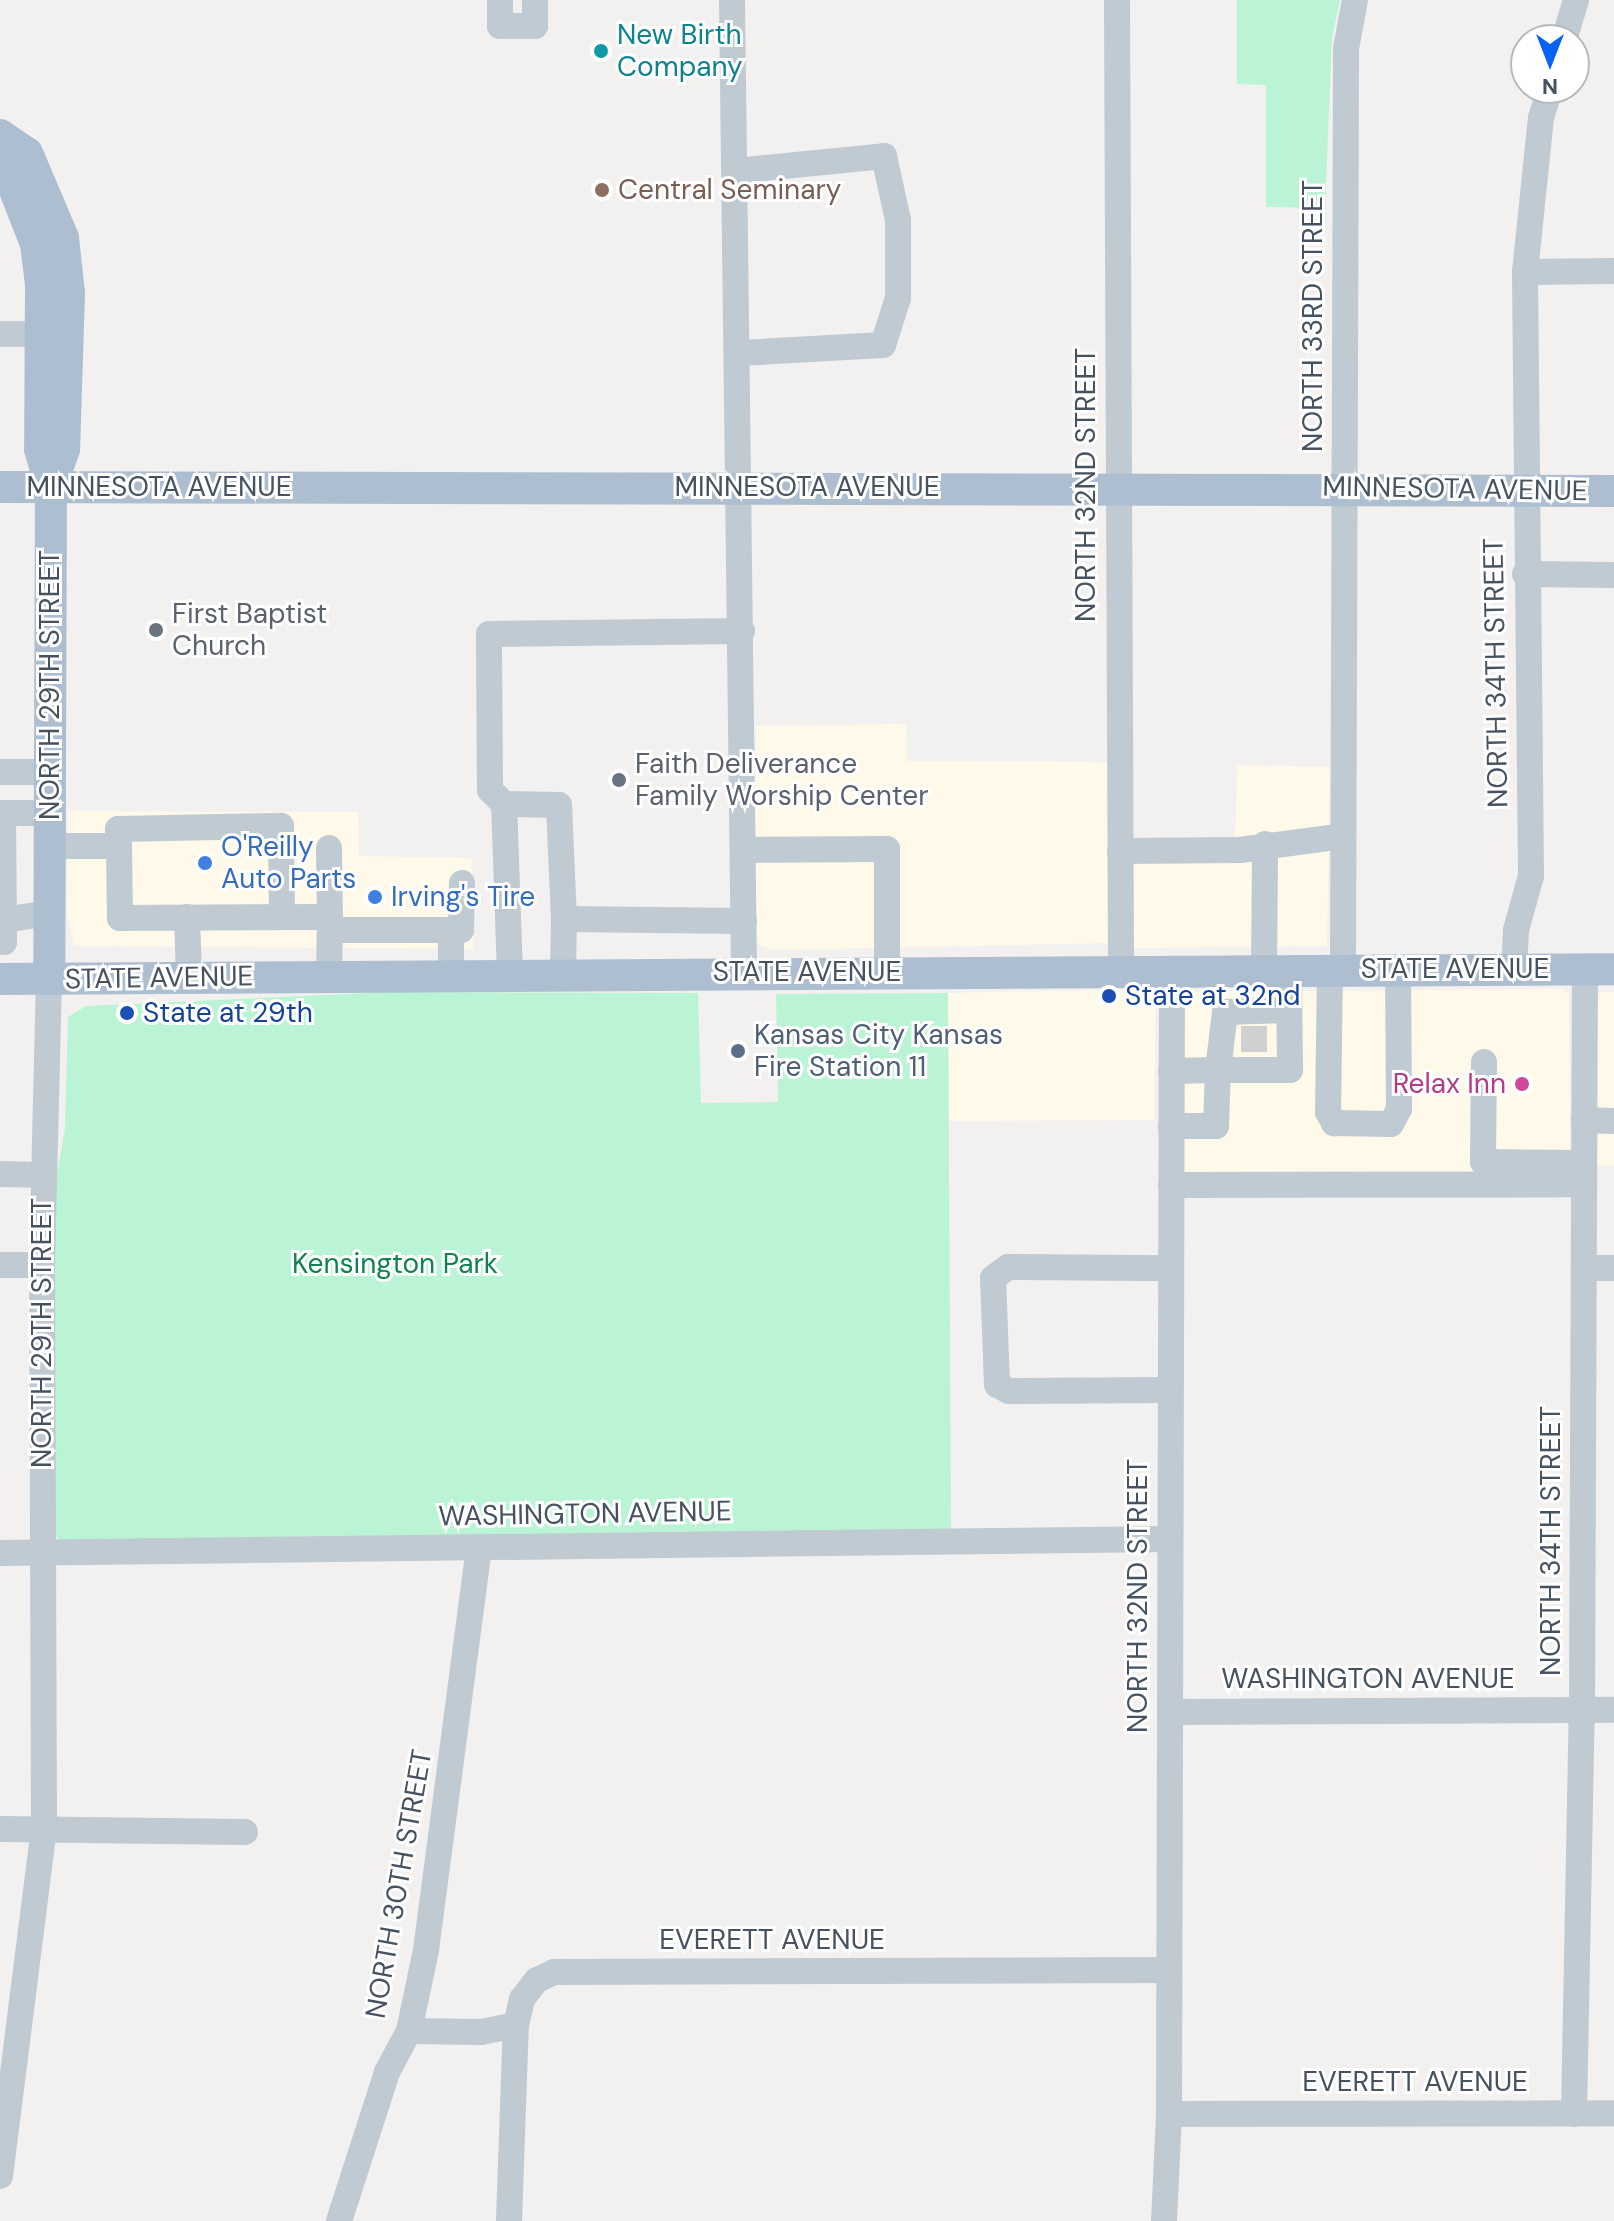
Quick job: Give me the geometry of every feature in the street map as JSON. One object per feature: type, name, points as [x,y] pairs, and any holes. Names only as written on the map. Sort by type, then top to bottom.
[{"type":"main road","name":"NORTH 29TH STREET","points":[[0,135],[4,162],[36,244],[54,334],[40,449],[51,487],[49,979]]},
{"type":"main road","name":"MINNESOTA AVENUE","points":[[0,487],[1344,487],[1614,491]]},
{"type":"main road","name":"STATE AVENUE","points":[[0,979],[1600,969]]},
{"type":"street","points":[[500,0],[500,26],[535,26],[535,0]]},
{"type":"street","points":[[732,0],[741,488],[744,972]]},
{"type":"street","name":"NORTH 32ND STREET","points":[[1117,0],[1121,970]]},
{"type":"street","name":"NORTH 33RD STREET","points":[[1355,0],[1346,49],[1343,836],[1328,1112],[1334,1123],[1391,1124],[1399,1109],[1398,970]]},
{"type":"street","points":[[1569,24],[1576,0]]},
{"type":"street","name":"NORTH 34TH STREET","points":[[1514,969],[1516,930],[1531,876],[1525,574],[1525,272],[1541,118],[1545,104]]},
{"type":"street","points":[[735,171],[884,156],[898,220],[898,298],[883,345],[739,353]]},
{"type":"street","points":[[1525,272],[1614,271]]},
{"type":"street","points":[[0,334],[54,334]]},
{"type":"street","points":[[1525,574],[1614,575]]},
{"type":"street","points":[[510,974],[504,804],[490,790],[489,634],[742,631]]},
{"type":"street","points":[[0,772],[50,772]]},
{"type":"street","points":[[504,804],[559,805],[563,974]]},
{"type":"street","points":[[49,813],[2,813],[2,931],[49,913]]},
{"type":"street","points":[[282,917],[281,826],[118,829],[120,918],[282,917],[330,923],[461,930],[462,883]]},
{"type":"street","points":[[1120,851],[1240,850],[1265,844],[1343,836]]},
{"type":"street","points":[[1171,1071],[1254,1066],[1290,1070],[1289,1010],[1276,970],[1265,844]]},
{"type":"street","points":[[49,846],[119,846]]},
{"type":"street","points":[[329,848],[329,976]]},
{"type":"street","points":[[743,850],[887,849],[887,972]]},
{"type":"street","points":[[187,917],[189,977]]},
{"type":"street","points":[[564,919],[744,921]]},
{"type":"street","points":[[451,930],[451,975]]},
{"type":"street","name":"NORTH 34TH STREET","points":[[1574,2114],[1582,1709],[1584,1120],[1600,969]]},
{"type":"street","name":"NORTH 32ND STREET","points":[[1164,2221],[1169,2114],[1172,970]]},
{"type":"street","points":[[1171,1126],[1216,1126],[1218,1070],[1225,1012],[1225,970]]},
{"type":"street","name":"NORTH 29TH STREET","points":[[0,2176],[44,1828],[42,1265],[49,979]]},
{"type":"street","points":[[1225,1012],[1254,1019],[1289,1010]]},
{"type":"street","points":[[1484,1062],[1483,1162],[1584,1174]]},
{"type":"street","points":[[1584,1120],[1614,1121]]},
{"type":"street","points":[[0,1174],[43,1175]]},
{"type":"street","points":[[1171,1185],[1584,1174]]},
{"type":"street","points":[[0,1265],[42,1265]]},
{"type":"street","points":[[1170,1390],[1009,1391],[997,1385],[993,1278],[1008,1267],[1171,1268]]},
{"type":"street","points":[[1584,1268],[1614,1268]]},
{"type":"street","name":"WASHINGTON AVENUE","points":[[0,1553],[1170,1539]]},
{"type":"street","name":"NORTH 30TH STREET","points":[[339,2221],[387,2072],[409,2031],[426,1950],[479,1548]]},
{"type":"street","name":"WASHINGTON AVENUE","points":[[1171,1712],[1614,1710]]},
{"type":"street","points":[[0,1829],[245,1832]]},
{"type":"street","name":"EVERETT AVENUE","points":[[509,2221],[516,2025],[522,1999],[537,1980],[554,1972],[1167,1970]]},
{"type":"street","points":[[409,2031],[481,2032],[516,2025]]},
{"type":"street","name":"EVERETT AVENUE","points":[[1169,2114],[1614,2113]]},
{"type":"shaded area","points":[[906,724],[907,761],[1107,762],[1108,943],[774,950],[755,943],[756,726]]},
{"type":"shaded area","points":[[1237,765],[1330,767],[1327,946],[1137,948],[1129,944],[1130,841],[1235,842]]},
{"type":"shaded area","points":[[68,811],[358,812],[359,856],[472,858],[473,949],[74,946],[67,913]]},
{"type":"shaded area","points":[[1150,989],[1156,998],[1154,1120],[949,1121],[948,993]]},
{"type":"shaded area","points":[[1563,989],[1569,995],[1570,1191],[1183,1192],[1182,997],[1189,992]]},
{"type":"shaded area","points":[[1600,992],[1614,992],[1614,1166],[1597,1166],[1596,999]]},
{"type":"green space","points":[[1237,0],[1340,0],[1332,38],[1325,208],[1266,207],[1266,85],[1237,84]]},
{"type":"green space","name":"Kensington Park","points":[[390,992],[698,993],[701,1103],[778,1102],[776,994],[948,993],[951,1529],[59,1540],[54,1533],[54,1191],[65,1128],[68,1017],[86,1006]]},
{"type":"tunnel","points":[[1254,1026],[1254,1063]]},
{"type":"place","name":"New Birth Company","points":[[601,51]]},
{"type":"place","name":"Central Seminary","points":[[602,190]]},
{"type":"place","name":"First Baptist Church","points":[[156,630]]},
{"type":"place","name":"Faith Deliverance Family Worship Center","points":[[619,780]]},
{"type":"place","name":"O'Reilly Auto Parts","points":[[205,863]]},
{"type":"place","name":"Irving's Tire","points":[[375,897]]},
{"type":"place","name":"State at 32nd","points":[[1109,996]]},
{"type":"place","name":"State at 29th","points":[[127,1013]]},
{"type":"place","name":"Kansas City Kansas Fire Station 11","points":[[738,1051]]},
{"type":"place","name":"Relax Inn","points":[[1522,1084]]}]
